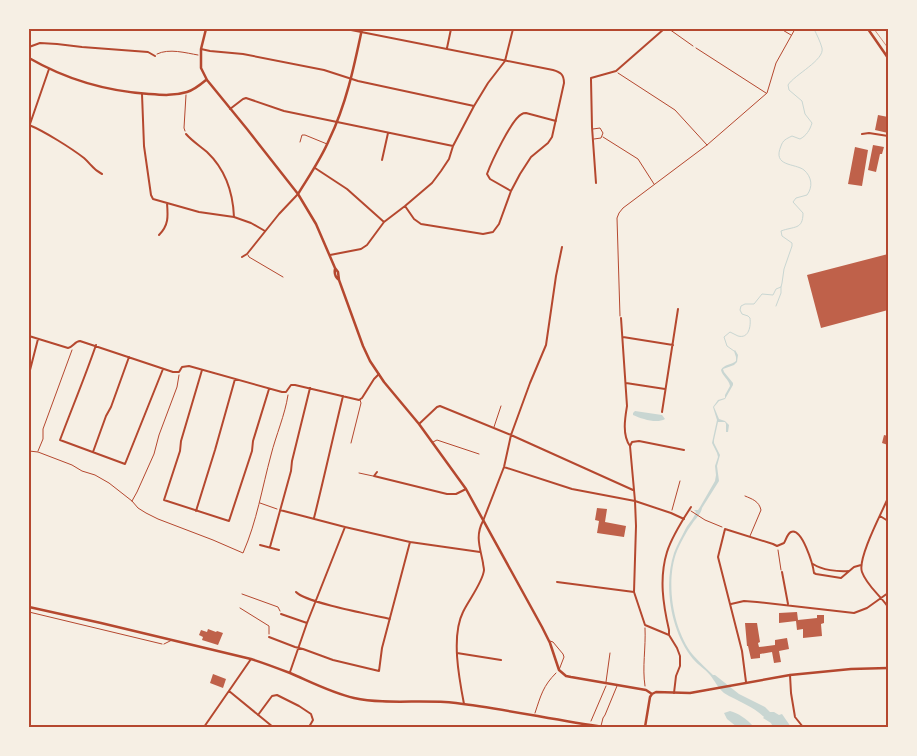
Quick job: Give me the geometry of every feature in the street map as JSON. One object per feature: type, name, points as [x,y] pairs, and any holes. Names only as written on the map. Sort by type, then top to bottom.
[{"type":"street","points":[[206,29],[201,55],[201,68],[206,80],[298,194],[316,224],[334,268],[338,272],[339,280],[366,353],[384,382],[433,442],[466,489],[549,640],[559,670],[566,676],[646,690],[652,694]]},
{"type":"street","points":[[346,29],[361,30],[553,70],[563,75],[564,82],[552,137],[532,157],[520,174],[511,191],[499,224],[493,232],[488,234],[421,224],[414,219],[405,206]]},
{"type":"street","points":[[447,49],[451,29]]},
{"type":"street","points":[[329,255],[361,249],[367,245],[384,222],[432,183],[441,171],[474,106],[505,61],[513,29]]},
{"type":"street","points":[[596,184],[591,78],[616,71],[664,29]]},
{"type":"street","points":[[868,29],[888,58]]},
{"type":"street","points":[[242,257],[247,254],[298,194],[327,144],[344,102],[361,30]]},
{"type":"street","points":[[29,47],[40,43],[57,44],[148,52],[154,56]]},
{"type":"street","points":[[202,49],[324,70],[358,81],[474,106]]},
{"type":"street","points":[[29,58],[49,69],[94,86],[142,94],[172,95],[187,92],[206,80]]},
{"type":"street","points":[[49,69],[29,125],[78,154],[94,170],[102,174]]},
{"type":"street","points":[[142,94],[144,146],[151,196],[155,200],[199,212],[234,217],[251,223],[265,231]]},
{"type":"street","points":[[230,109],[246,98],[284,111],[453,146]]},
{"type":"street","points":[[511,191],[490,179],[488,174],[509,130],[522,113],[556,121]]},
{"type":"street","points":[[382,160],[388,132]]},
{"type":"street","points":[[862,134],[869,133],[888,136]]},
{"type":"street","points":[[186,134],[214,159],[224,174],[231,192],[234,217]]},
{"type":"street","points":[[314,168],[347,189],[384,222]]},
{"type":"street","points":[[159,234],[165,229],[168,217],[167,203]]},
{"type":"street","points":[[464,704],[459,676],[457,632],[462,613],[475,592],[484,571],[478,538],[479,529],[504,467],[511,435],[546,345],[562,247]]},
{"type":"street","points":[[662,412],[678,309]]},
{"type":"street","points":[[621,318],[627,406],[625,420],[626,441],[630,446],[635,501],[634,592],[645,626],[669,635]]},
{"type":"street","points":[[29,336],[68,348],[79,341],[176,373],[182,367],[187,366],[282,392],[288,391],[293,385],[357,400],[360,399],[379,374]]},
{"type":"street","points":[[29,374],[38,338]]},
{"type":"street","points":[[623,338],[672,345]]},
{"type":"street","points":[[96,346],[60,440],[125,464],[163,368]]},
{"type":"street","points":[[92,452],[112,405],[128,357]]},
{"type":"street","points":[[202,370],[181,441],[180,451],[164,500],[229,521],[252,451],[269,389]]},
{"type":"street","points":[[196,511],[235,379]]},
{"type":"street","points":[[626,383],[665,389]]},
{"type":"street","points":[[270,547],[291,471],[310,388]]},
{"type":"street","points":[[314,518],[343,396]]},
{"type":"street","points":[[419,424],[440,406],[511,435],[633,490]]},
{"type":"street","points":[[630,446],[632,442],[639,441],[684,450]]},
{"type":"street","points":[[504,467],[572,488],[635,501],[684,519]]},
{"type":"street","points":[[376,472],[374,476],[446,494],[456,494],[466,489]]},
{"type":"street","points":[[888,498],[865,550],[861,565],[862,572],[868,582],[888,607]]},
{"type":"street","points":[[674,693],[676,676],[680,666],[680,656],[669,635],[662,596],[662,577],[667,553],[674,535],[691,509]]},
{"type":"street","points":[[280,510],[410,542],[481,552]]},
{"type":"street","points":[[880,516],[888,521]]},
{"type":"street","points":[[290,673],[345,527]]},
{"type":"street","points":[[746,682],[742,651],[718,557],[725,529],[777,546],[784,543],[790,532],[796,532],[808,552],[814,573],[816,574],[841,578],[854,567],[861,565]]},
{"type":"street","points":[[268,637],[333,660],[378,671],[382,648],[410,542]]},
{"type":"street","points":[[260,545],[279,550]]},
{"type":"street","points":[[812,564],[824,568],[849,571]]},
{"type":"street","points":[[782,572],[788,605]]},
{"type":"street","points":[[557,582],[634,592]]},
{"type":"street","points":[[296,592],[299,596],[316,601],[390,619]]},
{"type":"street","points":[[731,604],[744,602],[788,605],[854,613],[867,608],[888,593]]},
{"type":"street","points":[[29,607],[251,659],[335,692],[361,699],[464,704],[534,715],[581,726],[602,727]]},
{"type":"street","points":[[281,614],[308,623]]},
{"type":"street","points":[[457,653],[501,660]]},
{"type":"street","points":[[204,727],[251,659]]},
{"type":"street","points":[[644,727],[649,701],[652,694],[656,692],[690,693],[790,675],[851,669],[888,668]]},
{"type":"street","points":[[790,675],[795,717],[803,727]]},
{"type":"street","points":[[229,692],[273,727]]},
{"type":"street","points":[[258,715],[272,696],[277,695],[311,714],[313,720],[309,727]]},
{"type":"lane","points":[[669,29],[693,46]]},
{"type":"lane","points":[[592,129],[600,128],[603,131],[600,139],[593,139]]},
{"type":"lane","points":[[300,142],[302,135],[305,135],[327,144]]},
{"type":"lane","points":[[247,254],[282,278]]},
{"type":"lane","points":[[351,443],[361,403],[360,399]]},
{"type":"lane","points":[[493,428],[501,406]]},
{"type":"lane","points":[[433,442],[437,440],[479,454]]},
{"type":"lane","points":[[359,473],[374,476]]},
{"type":"lane","points":[[745,496],[754,500],[761,510],[750,536]]},
{"type":"lane","points":[[164,644],[173,640]]},
{"type":"lane","points":[[549,640],[553,642],[564,656],[559,670]]},
{"type":"lane","points":[[606,683],[610,653]]},
{"type":"lane","points":[[602,727],[603,718],[606,715],[617,685]]},
{"type":"path","points":[[782,29],[791,35]]},
{"type":"path","points":[[621,318],[617,218],[619,213],[623,208],[707,145],[767,93],[776,63],[795,29]]},
{"type":"path","points":[[693,46],[767,93]]},
{"type":"path","points":[[154,56],[162,52],[201,55]]},
{"type":"path","points":[[616,71],[675,110],[707,145]]},
{"type":"path","points":[[186,134],[184,128],[187,92]]},
{"type":"path","points":[[602,136],[638,159],[655,185]]},
{"type":"path","points":[[38,452],[43,439],[43,429],[72,352],[72,346]]},
{"type":"path","points":[[132,501],[138,492],[154,454],[177,387],[179,372]]},
{"type":"path","points":[[29,451],[38,452],[96,475],[132,501],[138,508],[158,520],[243,552],[260,503],[288,391]]},
{"type":"path","points":[[671,513],[680,481]]},
{"type":"path","points":[[260,503],[280,510]]},
{"type":"path","points":[[691,509],[705,520],[725,529]]},
{"type":"path","points":[[777,546],[782,572]]},
{"type":"path","points":[[242,594],[278,607],[281,614]]},
{"type":"path","points":[[240,608],[269,626],[268,637]]},
{"type":"path","points":[[29,612],[164,644]]},
{"type":"path","points":[[645,626],[646,644],[643,664],[646,690]]},
{"type":"path","points":[[534,715],[543,689],[559,670]]},
{"type":"path","points":[[590,724],[606,683]]},
{"type":"shaded area","points":[[735,350],[738,355],[737,362],[723,369],[733,385],[725,399],[719,401],[714,407],[719,419],[725,421],[729,425],[728,432],[726,432],[725,422],[718,422],[714,440],[720,455],[717,466],[719,481],[677,551],[673,563],[673,605],[680,633],[693,655],[713,675],[739,694],[765,707],[770,712],[782,714],[791,727],[773,727],[771,723],[755,710],[724,693],[685,648],[674,622],[671,608],[669,580],[674,553],[696,512],[694,510],[698,510],[715,481],[715,466],[718,457],[712,443],[717,420],[713,407],[718,400],[725,398],[730,386],[721,370],[736,361]]},
{"type":"shaded area","points":[[635,411],[662,415],[665,419],[654,421],[645,419],[633,415]]},
{"type":"shaded area","points":[[730,711],[736,713],[753,726],[737,727],[727,719],[724,713]]},
{"type":"building","points":[[878,115],[888,117],[888,133],[875,130]]},
{"type":"building","points":[[873,145],[884,147],[882,154],[880,154],[876,172],[868,170]]},
{"type":"building","points":[[855,147],[868,150],[862,186],[848,184]]},
{"type":"building","points":[[888,254],[888,310],[821,328],[807,275]]},
{"type":"building","points":[[884,435],[888,436],[888,445],[882,443]]},
{"type":"building","points":[[597,508],[607,509],[605,522],[626,526],[624,537],[597,533],[599,521],[595,520]]},
{"type":"building","points":[[797,612],[798,620],[817,618],[817,615],[824,615],[824,623],[821,624],[822,636],[803,638],[803,629],[797,630],[796,621],[779,623],[779,613]]},
{"type":"building","points":[[745,623],[757,623],[759,647],[775,645],[775,640],[787,638],[789,649],[779,651],[781,662],[774,663],[772,652],[760,654],[760,658],[751,659],[747,646]]},
{"type":"building","points":[[208,629],[223,633],[218,645],[202,640],[203,637],[199,635],[201,630],[207,632]]},
{"type":"building","points":[[213,674],[226,679],[223,688],[210,683]]},
{"type":"waterway","points":[[734,351],[727,346],[724,337],[730,332],[738,336],[745,336],[750,325],[750,318],[742,314],[741,306],[754,304],[762,294],[773,295],[776,289],[781,287],[784,269],[792,246],[792,243],[782,236],[781,231],[797,227],[803,218],[803,213],[793,202],[796,198],[807,195],[810,189],[810,179],[804,170],[782,161],[779,153],[785,140],[792,136],[802,138],[808,132],[812,123],[805,114],[802,101],[789,90],[788,85],[822,53],[822,48],[814,29]]},
{"type":"waterway","points":[[776,306],[781,293],[781,287]]},
{"type":"railway","points":[[874,29],[888,48]]}]
